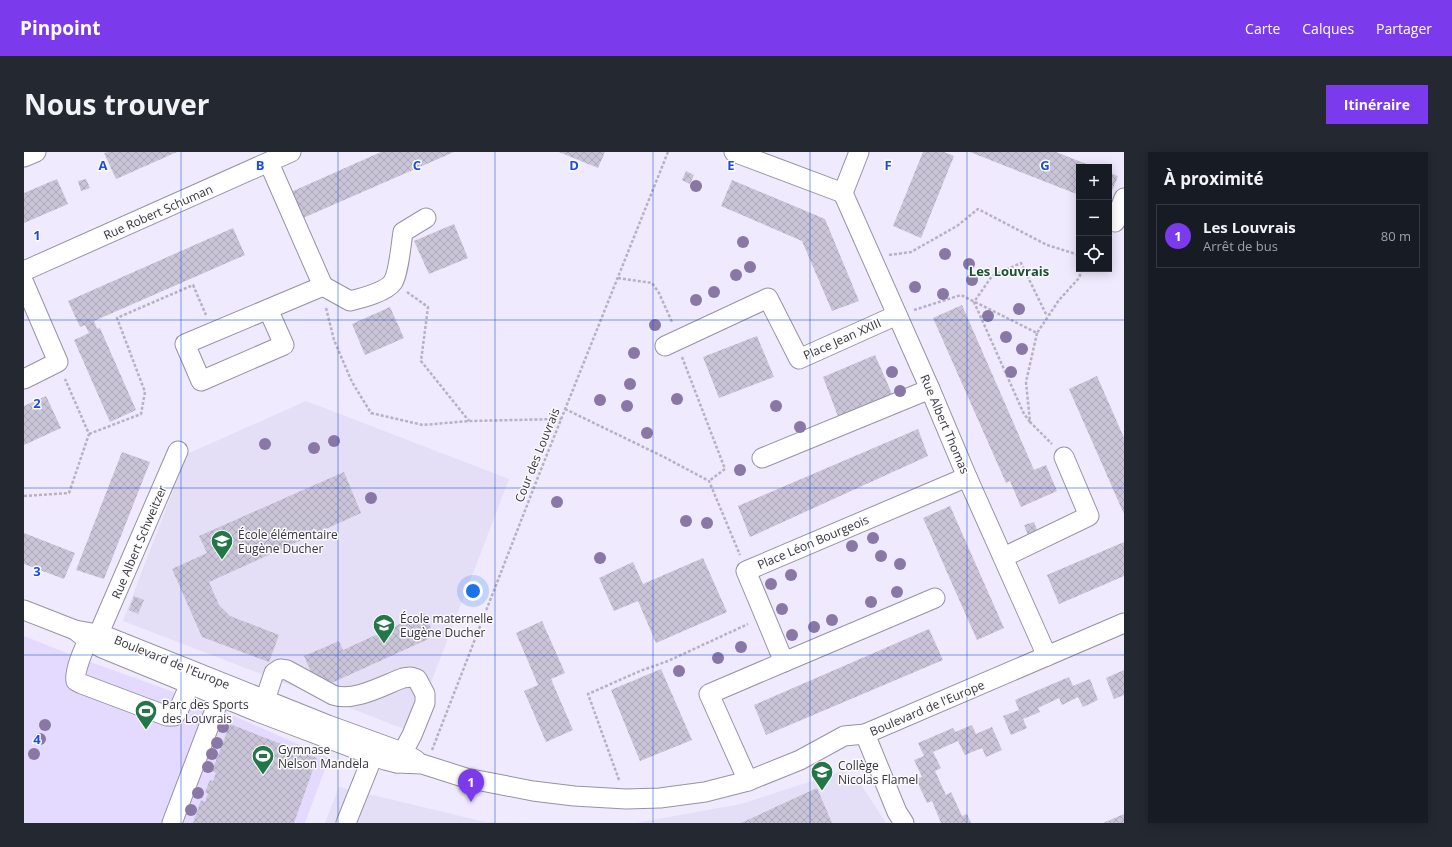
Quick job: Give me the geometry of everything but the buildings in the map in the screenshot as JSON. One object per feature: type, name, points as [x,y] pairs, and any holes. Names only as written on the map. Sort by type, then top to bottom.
[{"type":"street","points":[[24,157],[36,152]]},
{"type":"street","name":"Rue Robert Schuman","points":[[24,271],[291,152]]},
{"type":"street","points":[[734,152],[843,193],[859,152]]},
{"type":"street","points":[[269,163],[322,286],[350,300],[375,294],[393,283],[396,274],[403,232],[426,218]]},
{"type":"street","name":"Rue Albert Thomas","points":[[843,193],[1047,656]]},
{"type":"street","points":[[1115,222],[1124,198]]},
{"type":"street","points":[[24,284],[58,362],[24,379]]},
{"type":"street","points":[[268,309],[284,345],[201,380],[185,344],[322,286]]},
{"type":"street","name":"Place Jean XXIII","points":[[673,342],[768,298],[799,359],[897,315]]},
{"type":"street","points":[[762,458],[930,390]]},
{"type":"street","name":"Rue Albert Schweitzer","points":[[178,451],[88,635],[75,676],[76,681],[82,684],[167,716],[174,716],[178,711],[192,678]]},
{"type":"street","points":[[1004,557],[1089,516],[1064,457]]},
{"type":"street","name":"Place Léon Bourgeois","points":[[784,662],[746,571],[967,477]]},
{"type":"street","points":[[748,781],[709,694],[934,598]]},
{"type":"street","name":"Boulevard de l'Europe","points":[[24,610],[192,678],[265,700],[328,725],[374,749]]},
{"type":"street","name":"Boulevard de l'Europe","points":[[192,678],[220,697],[258,712],[466,778],[533,791],[574,796],[626,800],[660,798],[705,792],[748,781],[800,760],[844,736],[865,734],[1124,623]]},
{"type":"street","points":[[265,700],[274,673],[280,669],[287,670],[341,698],[352,697],[403,678],[411,677],[416,679],[425,694],[425,703],[412,735],[400,758]]},
{"type":"street","points":[[172,823],[220,697]]},
{"type":"street","points":[[865,734],[897,812],[904,823]]},
{"type":"street","points":[[346,823],[374,749]]},
{"type":"path","name":"Cour des Louvrais","points":[[424,765],[668,152]]},
{"type":"path","points":[[871,256],[912,252],[957,226],[978,209],[1047,245],[1076,255]]},
{"type":"path","points":[[974,302],[992,276],[1021,263],[1048,316]]},
{"type":"path","points":[[1030,422],[1026,382],[1037,333],[1059,300],[1079,278],[1081,272]]},
{"type":"path","points":[[618,278],[652,283],[659,293],[673,342],[682,355],[725,469],[709,481]]},
{"type":"path","points":[[393,283],[428,307],[421,360],[469,421]]},
{"type":"path","points":[[89,434],[141,414],[145,392],[117,318],[193,285],[214,332]]},
{"type":"path","points":[[322,286],[334,340],[352,382],[371,413],[423,425],[469,421],[561,419]]},
{"type":"path","points":[[897,315],[960,295],[1037,333]]},
{"type":"path","points":[[974,302],[1024,414],[1064,457]]},
{"type":"path","points":[[24,496],[69,493],[89,434],[58,362]]},
{"type":"path","points":[[565,409],[664,457],[709,481],[746,571]]},
{"type":"path","points":[[626,800],[588,694],[640,671],[668,661],[765,617]]},
{"type":"shaded area","points":[[306,401],[509,479],[412,732],[123,621],[187,454]]},
{"type":"shaded area","name":"Parc des Sports des Louvrais","points":[[24,636],[79,658],[207,704],[329,758],[305,823],[24,823]]},
{"type":"shaded area","name":"Collège Nicolas Flamel","points":[[843,771],[858,780],[886,823],[636,823],[741,804]]},
{"type":"shaded area","points":[[339,787],[485,822],[537,823],[325,823]]},
{"type":"place","name":"École élémentaire Eugène Ducher","points":[[222,560]]},
{"type":"place","name":"École maternelle Eugène Ducher","points":[[384,644]]},
{"type":"place","name":"Parc des Sports des Louvrais","points":[[146,730]]},
{"type":"place","name":"Gymnase Nelson Mandela","points":[[263,776]]},
{"type":"place","name":"Collège Nicolas Flamel","points":[[822,792]]},
{"type":"place","name":"Les Louvrais","points":[[471,802]]},
{"type":"district","name":"Les Louvrais","points":[[1009,271]]}]
